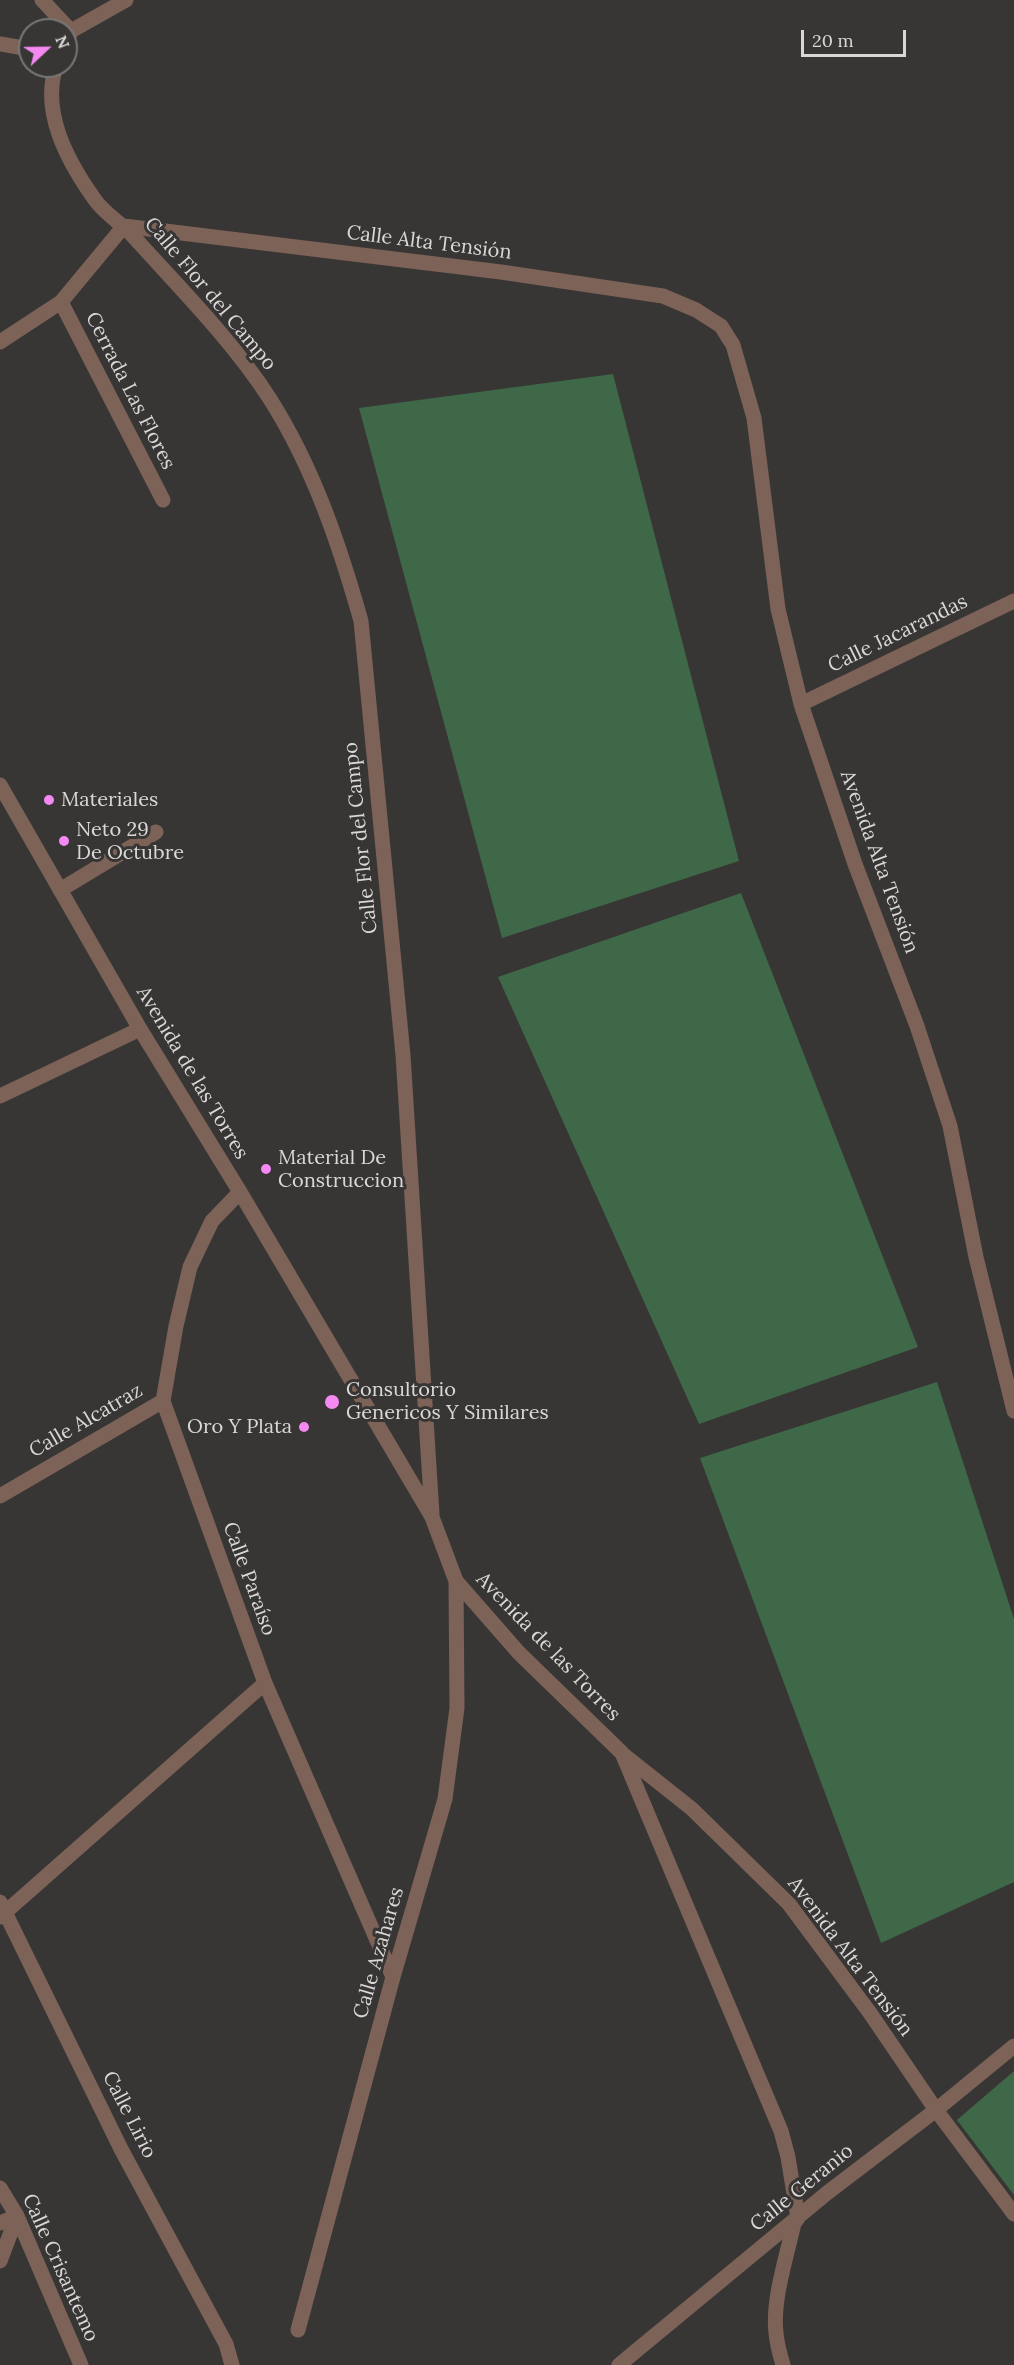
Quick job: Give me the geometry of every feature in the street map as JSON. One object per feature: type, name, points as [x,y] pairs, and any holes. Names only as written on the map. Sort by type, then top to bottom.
[{"type":"street","points":[[42,0],[55,18]]},
{"type":"street","points":[[78,31],[126,0]]},
{"type":"street","points":[[0,44],[18,47]]},
{"type":"street","name":"Calle Flor del Campo","points":[[54,78],[53,116],[60,138],[77,173],[94,200],[124,226],[216,328],[269,398],[311,473],[343,558],[361,621],[404,1055],[432,1517]]},
{"type":"street","points":[[0,342],[61,302],[124,226]]},
{"type":"street","name":"Calle Alta Tensión","points":[[124,226],[501,272],[663,296],[696,310],[721,326]]},
{"type":"street","name":"Cerrada Las Flores","points":[[61,302],[163,500]]},
{"type":"street","name":"Avenida Alta Tensión","points":[[721,326],[733,345],[754,418],[778,609],[801,704],[855,864],[917,1026],[951,1126],[976,1257],[1014,1411]]},
{"type":"street","name":"Calle Jacarandas","points":[[801,704],[1014,601]]},
{"type":"street","name":"Avenida de las Torres","points":[[0,785],[140,1029],[240,1192],[432,1517],[456,1581],[519,1653],[622,1753],[781,2131],[788,2157],[798,2218],[794,2223],[784,2268],[776,2318],[776,2332],[783,2365]]},
{"type":"street","points":[[60,890],[156,832]]},
{"type":"street","points":[[0,1096],[140,1029]]},
{"type":"street","name":"Calle Paraíso","points":[[240,1192],[212,1221],[190,1267],[176,1326],[163,1401],[265,1683],[393,1977]]},
{"type":"street","name":"Calle Alcatraz","points":[[0,1496],[163,1401]]},
{"type":"street","name":"Calle Azahares","points":[[298,2330],[393,1977],[445,1799],[457,1708],[456,1581]]},
{"type":"street","points":[[2,1911],[265,1683]]},
{"type":"street","name":"Avenida Alta Tensión","points":[[622,1753],[692,1809],[789,1904],[870,2013],[936,2110],[1014,2214]]},
{"type":"street","name":"Calle Lirio","points":[[2,1911],[121,2149],[226,2344],[232,2365]]},
{"type":"street","name":"Calle Geranio","points":[[619,2365],[827,2193],[936,2110],[1014,2046]]},
{"type":"street","name":"Calle Crisantemo","points":[[0,2188],[17,2216],[81,2365]]},
{"type":"street","points":[[0,2223],[17,2216]]},
{"type":"street","points":[[0,2261],[17,2216]]},
{"type":"green space","points":[[613,374],[739,861],[502,938],[359,408]]},
{"type":"green space","points":[[741,893],[918,1347],[699,1424],[498,977]]},
{"type":"green space","points":[[937,1382],[1014,1619],[1014,1882],[881,1943],[700,1458]]},
{"type":"green space","points":[[1014,2071],[1014,2195],[957,2120]]},
{"type":"place","name":"Materiales","points":[[49,800]]},
{"type":"place","name":"Neto 29 De Octubre","points":[[64,841]]},
{"type":"place","name":"Material De Construccion","points":[[266,1169]]},
{"type":"place","name":"Consultorio Genericos Y Similares","points":[[332,1402]]},
{"type":"place","name":"Oro Y Plata","points":[[304,1427]]}]
